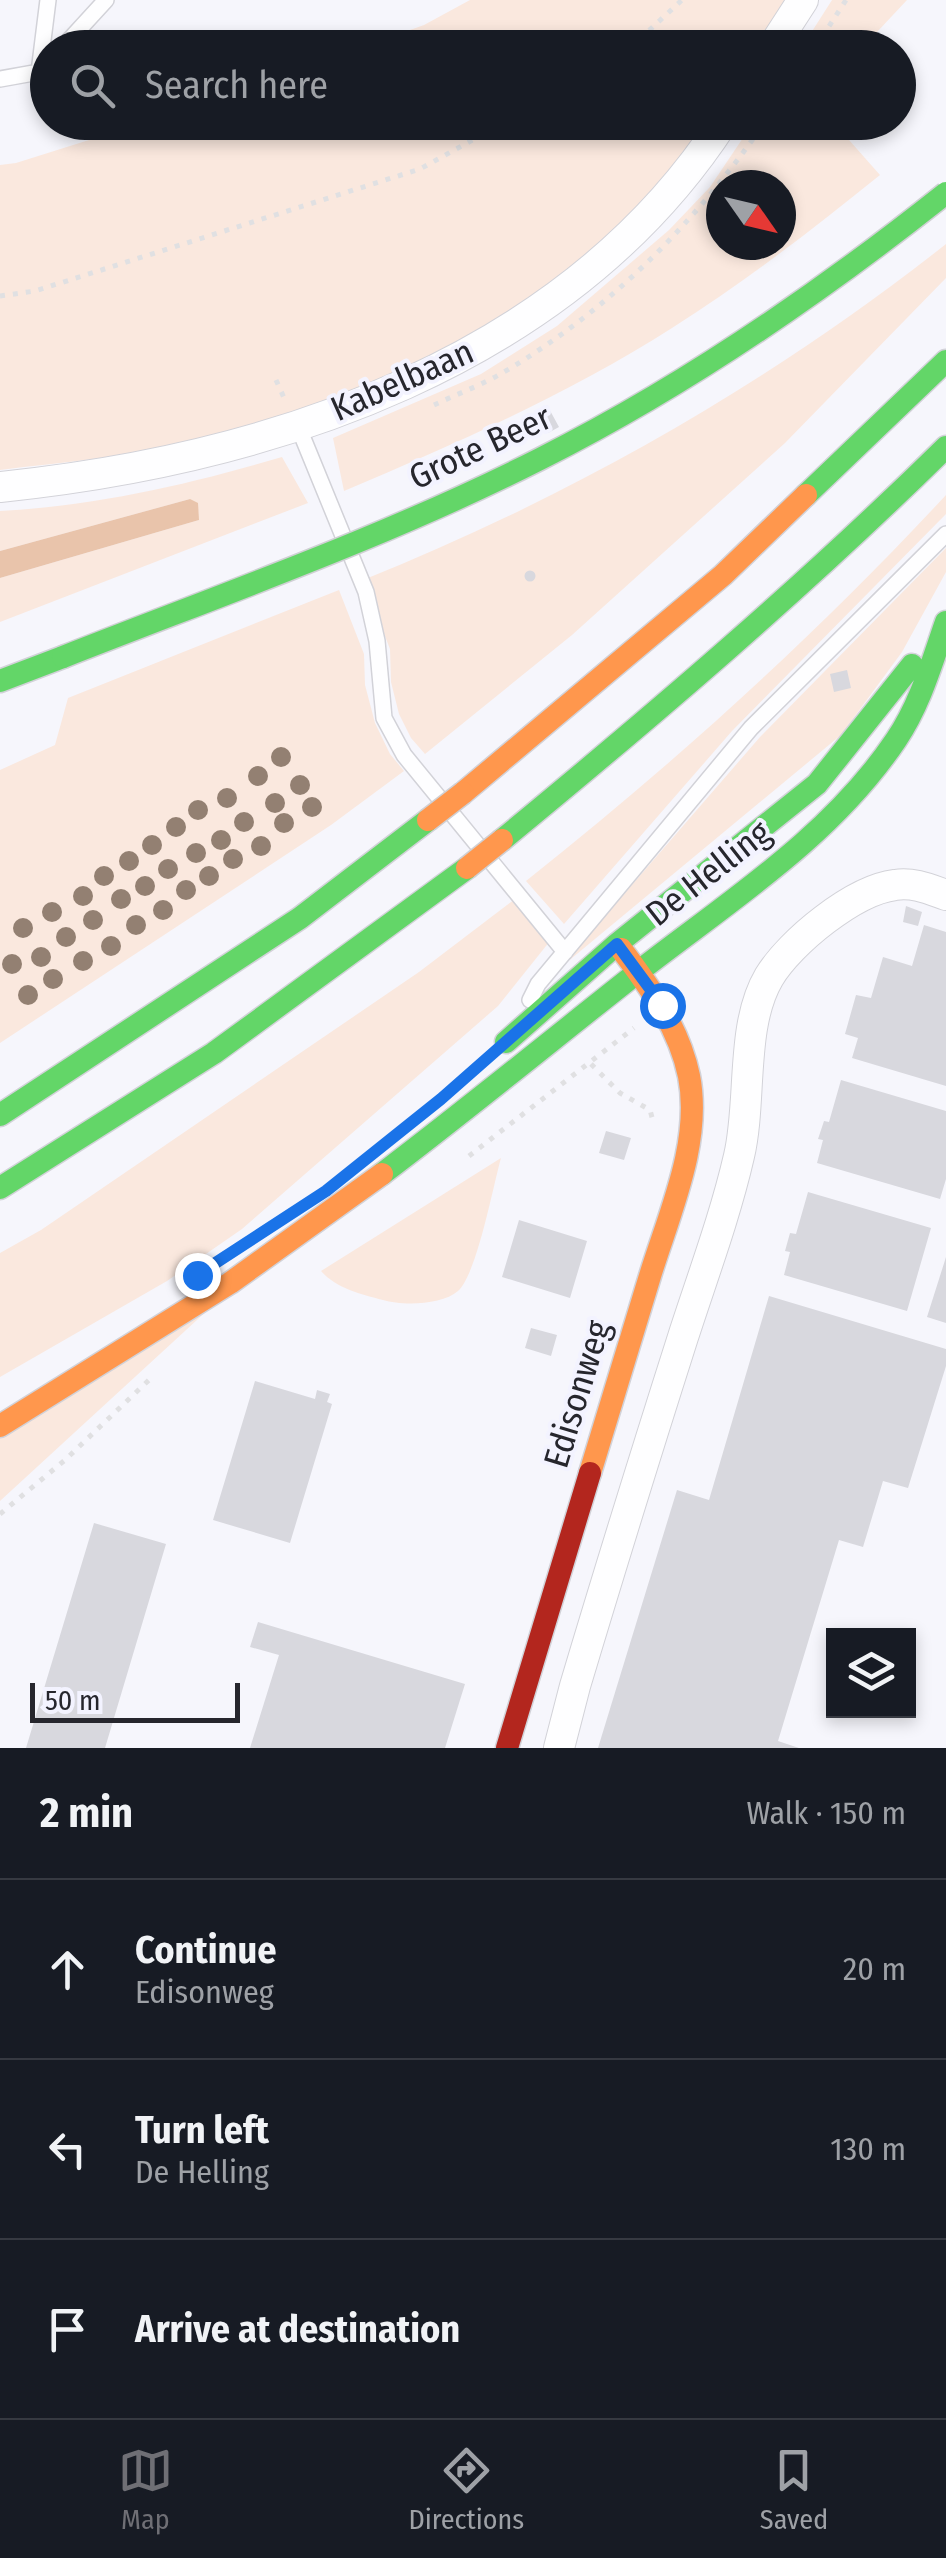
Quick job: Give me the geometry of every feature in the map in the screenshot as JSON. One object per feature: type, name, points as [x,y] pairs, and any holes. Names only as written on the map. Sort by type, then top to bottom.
[{"type":"main road","name":"Grote Beer","points":[[0,681],[375,534],[478,490],[577,440],[767,327],[858,263],[946,192]]},
{"type":"main road","points":[[0,1115],[300,918],[428,820],[723,575],[946,361]]},
{"type":"main road","points":[[0,1188],[214,1053],[467,868],[671,702],[792,594],[946,447]]},
{"type":"main road","name":"De Helling","points":[[484,1061],[617,944],[817,784],[906,673],[946,612]]},
{"type":"main road","name":"De Helling","points":[[0,1426],[186,1314],[304,1232],[459,1117],[801,845],[859,787],[896,739],[921,690],[946,622]]},
{"type":"main road","name":"Edisonweg","points":[[506,1748],[613,1478],[691,1126],[684,1055],[662,1005],[617,944]]},
{"type":"main road","points":[[245,1244],[326,1191],[427,1110]]},
{"type":"street","points":[[783,30],[802,0]]},
{"type":"street","name":"Kabelbaan","points":[[0,487],[136,469],[213,451],[298,426],[464,354],[526,320],[577,284],[664,201],[710,140]]},
{"type":"street","name":"Edisonweg","points":[[559,1748],[613,1478],[726,1201],[740,1154],[754,1020],[770,976],[804,938],[866,894],[898,884],[939,892]]},
{"type":"street","points":[[679,1181],[726,1201]]},
{"type":"lane","points":[[46,30],[48,0]]},
{"type":"lane","points":[[78,30],[106,0]]},
{"type":"lane","points":[[0,79],[30,71]]},
{"type":"lane","points":[[298,426],[366,592],[377,641],[384,718],[404,755],[565,952]]},
{"type":"lane","points":[[512,1036],[538,984],[751,728],[946,534]]},
{"type":"path","points":[[650,30],[682,0]]},
{"type":"path","points":[[827,30],[846,0]]},
{"type":"path","points":[[0,296],[35,291],[420,168],[472,140]]},
{"type":"path","points":[[591,1064],[620,1093],[650,1110],[654,1129]]},
{"type":"shaded area","points":[[470,0],[789,0],[769,30],[410,30]]},
{"type":"shaded area","points":[[832,0],[907,0],[879,30],[813,30]]},
{"type":"shaded area","points":[[89,140],[693,140],[627,221],[567,272],[480,329],[387,377],[288,415],[188,443],[0,470],[0,165]]},
{"type":"shaded area","points":[[742,140],[849,140],[880,175],[796,241],[796,170],[721,170]]},
{"type":"shaded area","points":[[706,191],[706,260],[771,260],[699,310],[593,375],[511,417],[344,491],[333,438],[481,374],[557,326],[669,230]]},
{"type":"shaded area","points":[[946,244],[946,278],[785,443],[572,635],[425,754],[411,738],[399,714],[391,682],[390,649],[363,580],[517,512],[666,433],[810,344]]},
{"type":"shaded area","points":[[282,457],[308,503],[0,622],[0,578],[199,520],[190,499],[0,551],[0,511],[143,492]]},
{"type":"shaded area","points":[[946,495],[946,514],[732,731],[564,924],[526,881],[743,696]]},
{"type":"shaded area","points":[[190,499],[198,503],[199,520],[0,578],[0,551]]},
{"type":"shaded area","points":[[946,548],[946,572],[902,652],[841,735],[560,968],[760,737]]},
{"type":"shaded area","points":[[339,590],[364,654],[365,685],[375,723],[390,754],[404,771],[331,825],[0,1043],[0,770],[55,745],[68,698]]},
{"type":"shaded area","points":[[519,896],[554,936],[498,1006],[242,1229],[167,1281],[0,1377],[0,1253],[41,1230],[419,972]]},
{"type":"shaded area","points":[[501,1158],[472,1267],[465,1282],[451,1296],[422,1303],[391,1302],[350,1290],[321,1271]]},
{"type":"shaded area","points":[[210,1308],[0,1501],[0,1436]]},
{"type":"building","points":[[547,405],[559,427],[548,433],[537,410]]},
{"type":"building","points":[[530,570],[536,576],[530,582],[524,576]]},
{"type":"building","points":[[847,670],[851,688],[834,692],[830,674]]},
{"type":"building","points":[[906,906],[922,912],[918,926],[903,922]]},
{"type":"building","points":[[924,925],[946,932],[946,1086],[852,1058],[858,1038],[845,1034],[856,995],[871,998],[883,957],[912,966]]},
{"type":"building","points":[[841,1080],[946,1111],[946,1179],[940,1199],[817,1163],[823,1140],[818,1139],[824,1121],[829,1122]]},
{"type":"building","points":[[606,1131],[631,1138],[624,1160],[599,1153]]},
{"type":"building","points":[[808,1192],[931,1228],[907,1311],[784,1275],[790,1233],[796,1234]]},
{"type":"building","points":[[519,1220],[587,1241],[570,1298],[502,1277]]},
{"type":"building","points":[[946,1257],[946,1323],[927,1317]]},
{"type":"building","points":[[769,1296],[946,1349],[946,1366],[908,1488],[883,1481],[863,1547],[839,1540],[778,1741],[799,1748],[598,1748],[677,1490],[709,1500]]},
{"type":"building","points":[[531,1328],[557,1335],[551,1356],[525,1348]]},
{"type":"building","points":[[255,1381],[315,1399],[317,1390],[330,1394],[327,1402],[332,1404],[290,1543],[213,1520]]},
{"type":"building","points":[[94,1523],[166,1544],[105,1748],[26,1748]]},
{"type":"building","points":[[258,1622],[465,1684],[445,1748],[250,1748],[279,1655],[250,1647]]},
{"type":"traffic: fast","points":[[63,657],[364,539],[482,487],[594,431],[750,336],[946,193]]},
{"type":"traffic: fast","points":[[806,495],[946,361]]},
{"type":"traffic: fast","points":[[502,840],[728,648],[946,447]]},
{"type":"traffic: fast","points":[[382,1174],[776,866],[841,808],[904,727],[925,683],[946,622]]},
{"type":"traffic: fast","points":[[0,681],[63,657]]},
{"type":"traffic: fast","points":[[506,1042],[617,944],[817,784],[912,665]]},
{"type":"traffic: fast","points":[[0,1115],[300,918],[428,820]]},
{"type":"traffic: fast","points":[[0,1188],[214,1053],[467,868]]},
{"type":"traffic: slow","points":[[463,793],[723,575],[806,495]]},
{"type":"traffic: slow","points":[[428,820],[463,793]]},
{"type":"traffic: slow","points":[[467,868],[502,840]]},
{"type":"traffic: slow","points":[[590,1473],[674,1203],[691,1126],[689,1076],[678,1041],[653,993],[621,949]]},
{"type":"traffic: slow","points":[[0,1426],[230,1283],[382,1174]]},
{"type":"traffic: jam","points":[[507,1748],[590,1473]]},
{"type":"route","points":[[197,1275],[326,1191],[441,1099],[617,944],[662,1005]]}]
